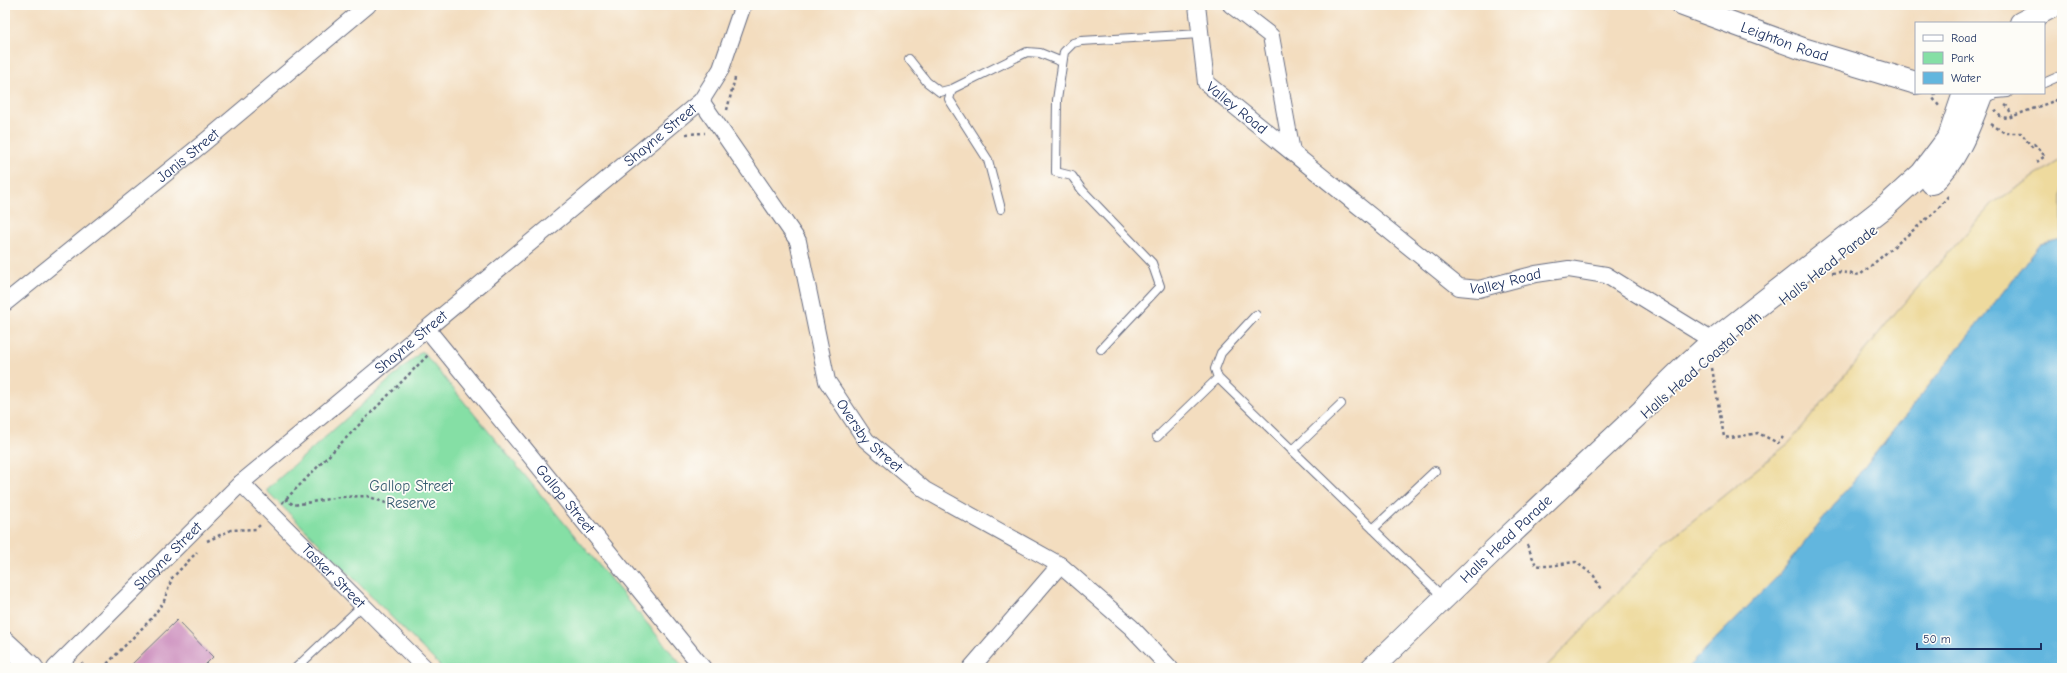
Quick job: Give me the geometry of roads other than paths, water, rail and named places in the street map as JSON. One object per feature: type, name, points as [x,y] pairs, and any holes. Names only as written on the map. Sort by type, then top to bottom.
[{"type":"street","name":"Janis Street","points":[[5,303],[201,145],[368,5]]},
{"type":"street","name":"Shayne Street","points":[[55,668],[241,483],[701,102],[721,69],[743,5]]},
{"type":"street","name":"Valley Road","points":[[1197,5],[1206,83],[1459,287],[1479,289],[1536,274],[1569,270],[1606,275],[1718,343]]},
{"type":"street","name":"Valley Road","points":[[1231,5],[1271,36],[1292,152]]},
{"type":"street","name":"Leighton Road","points":[[1683,5],[1803,49],[1915,83]]},
{"type":"street","points":[[2023,22],[2055,5]]},
{"type":"street","points":[[2045,22],[2062,14]]},
{"type":"street","name":"Leighton Road","points":[[1866,67],[1915,73]]},
{"type":"street","name":"Halls Head Parade","points":[[1372,668],[1642,411],[1661,388],[1886,206],[1922,173],[1979,96]]},
{"type":"street","name":"Oversby Street","points":[[701,102],[798,241],[826,381],[866,440],[925,490],[1060,565],[1131,627],[1170,668]]},
{"type":"street","name":"Gallop Street","points":[[427,329],[703,668]]},
{"type":"street","name":"Tasker Street","points":[[241,483],[425,668]]},
{"type":"street","points":[[971,668],[1060,565]]},
{"type":"street","points":[[5,643],[32,668]]},
{"type":"lane","points":[[1101,349],[1160,286],[1152,263],[1082,190],[1072,176],[1056,172],[1057,100],[1064,52],[1073,43],[1081,41],[1200,34]]},
{"type":"lane","points":[[909,59],[927,82],[940,92],[952,89],[1027,52],[1040,53],[1062,62]]},
{"type":"lane","points":[[2045,83],[2062,75]]},
{"type":"lane","points":[[952,89],[949,99],[988,160],[1001,209]]},
{"type":"lane","points":[[1979,96],[1998,94]]},
{"type":"lane","points":[[1256,315],[1221,353],[1215,369],[1218,378],[1444,598]]},
{"type":"lane","points":[[1157,437],[1218,378]]},
{"type":"lane","points":[[1292,451],[1341,404]]},
{"type":"lane","points":[[1373,529],[1435,472]]},
{"type":"lane","points":[[296,668],[363,605]]},
{"type":"water","points":[[2062,239],[2062,668],[1687,668],[1779,575],[2041,244]]},
{"type":"park label","name":"Gallop Street Reserve","points":[[411,494]]}]
